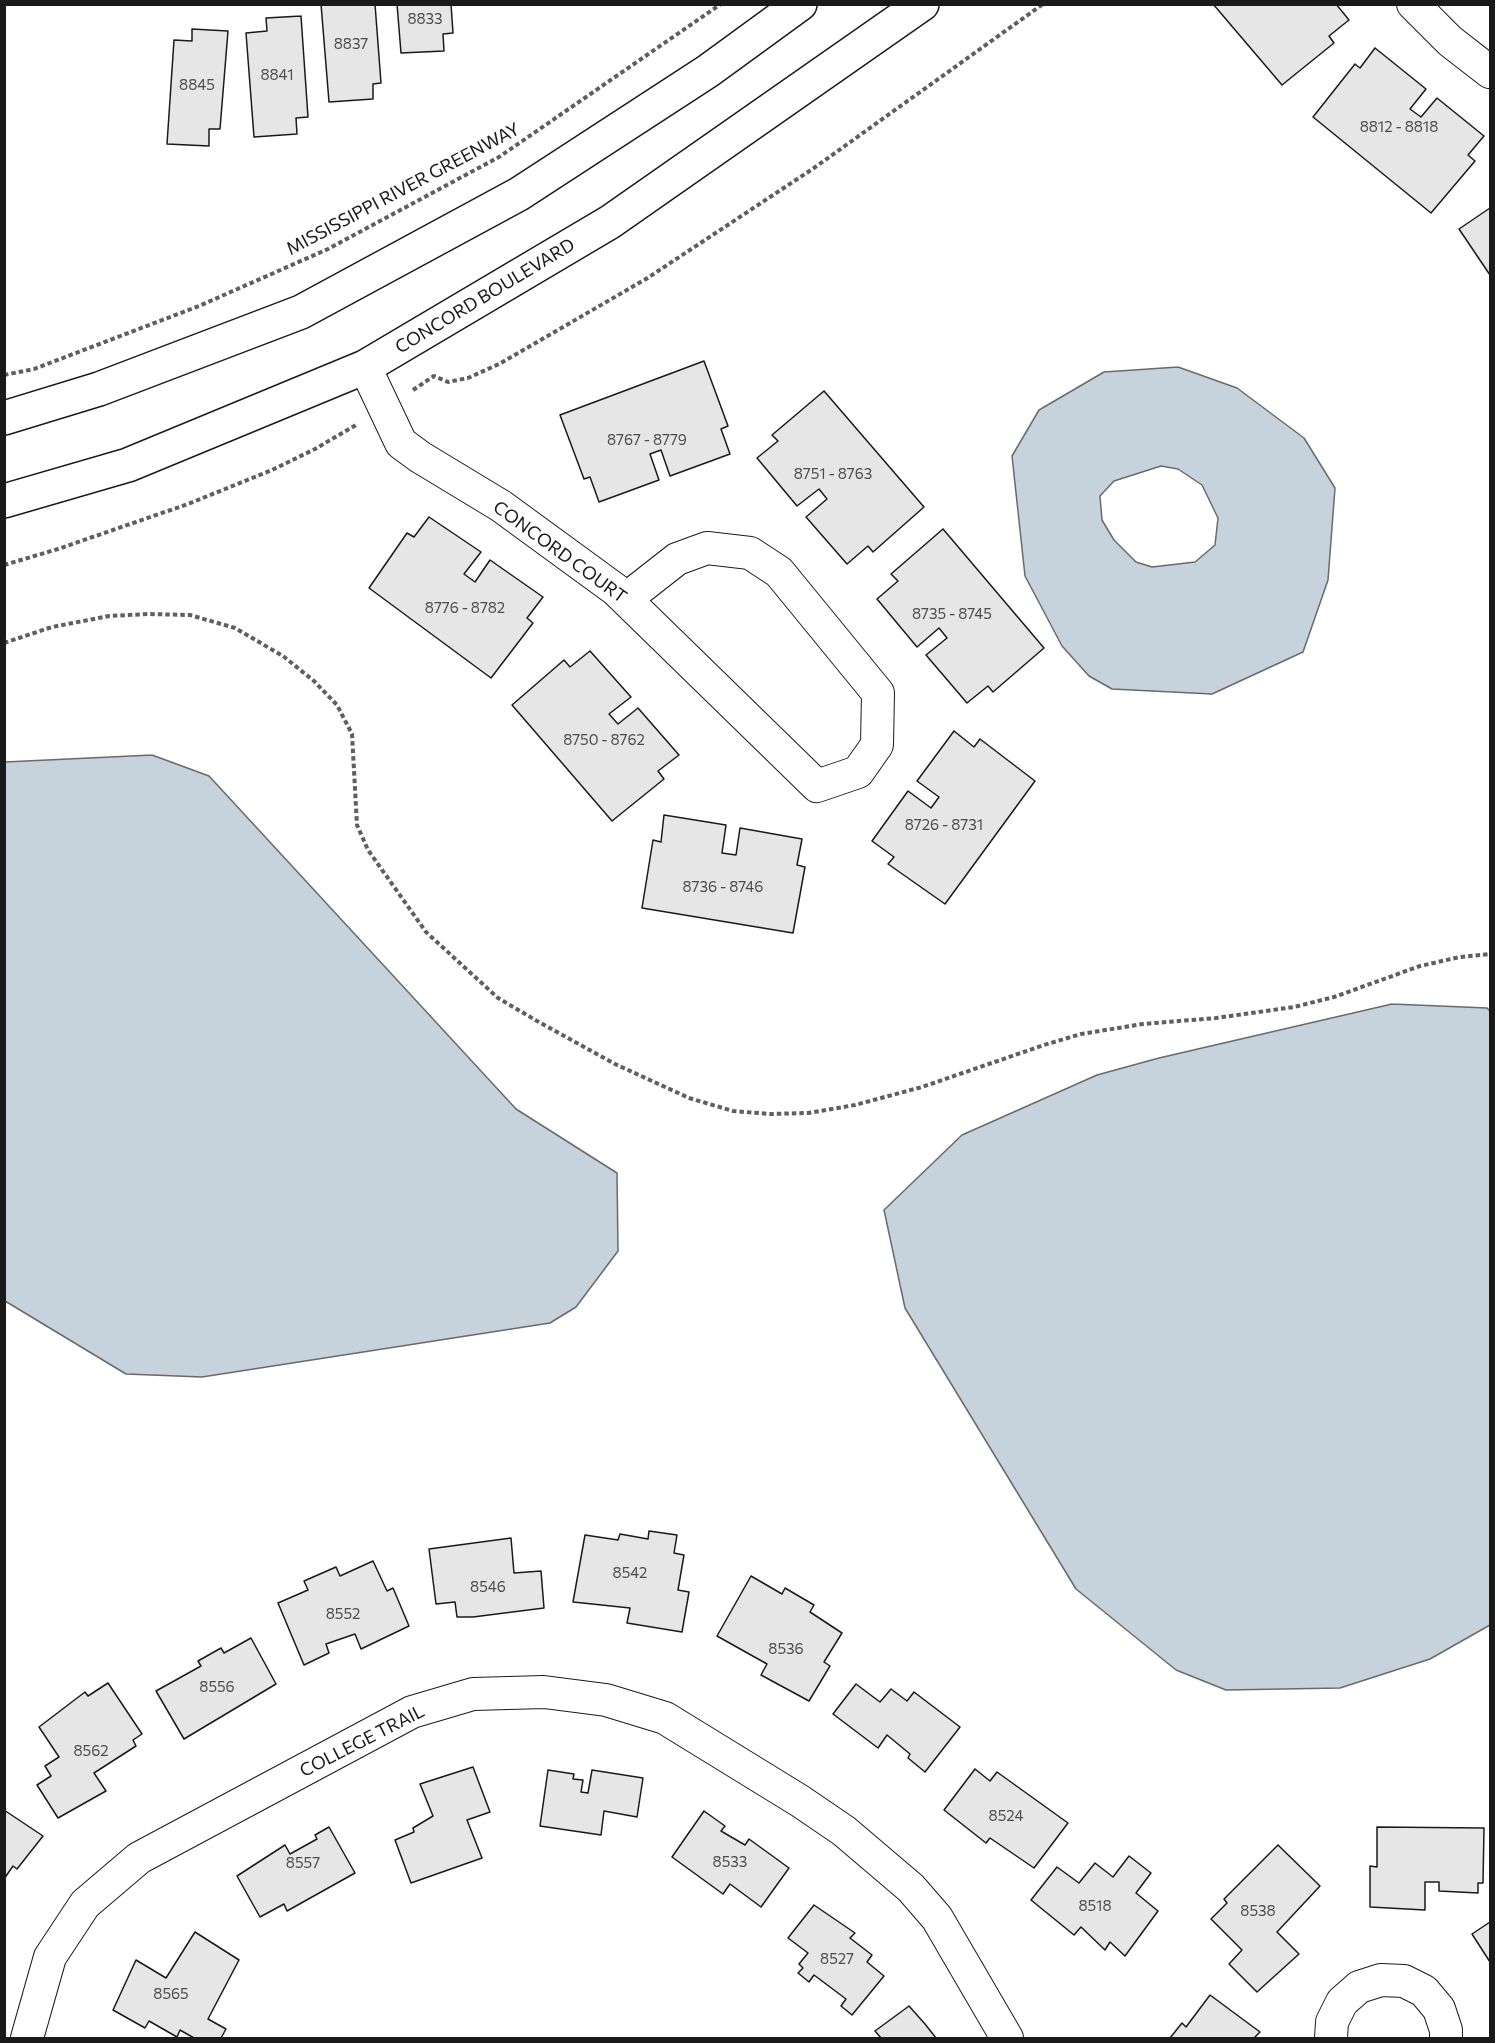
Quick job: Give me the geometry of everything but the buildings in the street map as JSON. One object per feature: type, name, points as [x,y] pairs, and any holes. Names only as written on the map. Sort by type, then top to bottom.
[{"type":"main road","points":[[4,418],[99,389],[301,312],[519,194],[708,71],[800,4]]},
{"type":"main road","name":"CONCORD BOULEVARD","points":[[4,501],[128,465],[365,367],[610,222],[922,4]]},
{"type":"street","points":[[1413,4],[1450,40],[1491,72]]},
{"type":"street","name":"CONCORD COURT","points":[[365,367],[401,442],[526,524],[626,599],[817,786],[858,772],[877,745],[878,693],[779,572],[750,553],[707,548],[677,559],[626,599]]},
{"type":"street","name":"COLLEGE TRAIL","points":[[27,2038],[50,1957],[85,1904],[139,1858],[412,1712],[473,1694],[544,1692],[606,1700],[665,1718],[801,1801],[844,1831],[911,1888],[937,1918],[1007,2038]]},
{"type":"street","points":[[1331,2038],[1332,2022],[1342,2002],[1359,1987],[1381,1980],[1404,1981],[1424,1991],[1439,2008],[1446,2030],[1446,2038]]},
{"type":"path","name":"MISSISSIPPI RIVER GREENWAY","points":[[4,375],[34,369],[199,306],[328,249],[499,157],[721,4]]},
{"type":"path","points":[[4,565],[58,549],[188,504],[272,470],[315,449],[434,376],[448,382],[468,378],[499,364],[646,279],[814,168],[1043,4]]},
{"type":"path","points":[[4,644],[52,627],[109,616],[190,615],[235,628],[283,656],[315,681],[337,705],[352,734],[357,825],[368,850],[426,932],[498,998],[537,1022],[615,1064],[689,1098],[734,1111],[770,1114],[808,1113],[855,1105],[922,1087],[1081,1034],[1143,1024],[1216,1018],[1294,1007],[1334,996],[1420,966],[1460,957],[1491,954]]},
{"type":"shaded area","points":[[1178,367],[1237,388],[1304,438],[1335,488],[1328,580],[1303,652],[1212,694],[1112,689],[1089,676],[1062,646],[1025,576],[1012,456],[1039,410],[1104,372]],"holes":[[[1161,466],[1178,469],[1202,485],[1218,518],[1215,545],[1195,562],[1152,567],[1136,562],[1114,540],[1102,520],[1100,496],[1114,481]]]},
{"type":"shaded area","points":[[152,755],[209,776],[516,1109],[617,1173],[618,1251],[576,1307],[550,1323],[202,1377],[126,1374],[5,1301],[5,762]]},
{"type":"shaded area","points":[[1392,1004],[1487,1008],[1490,1011],[1490,1625],[1430,1659],[1340,1688],[1226,1690],[1176,1670],[1076,1589],[905,1308],[884,1210],[962,1135],[1097,1075],[1159,1058]]}]
